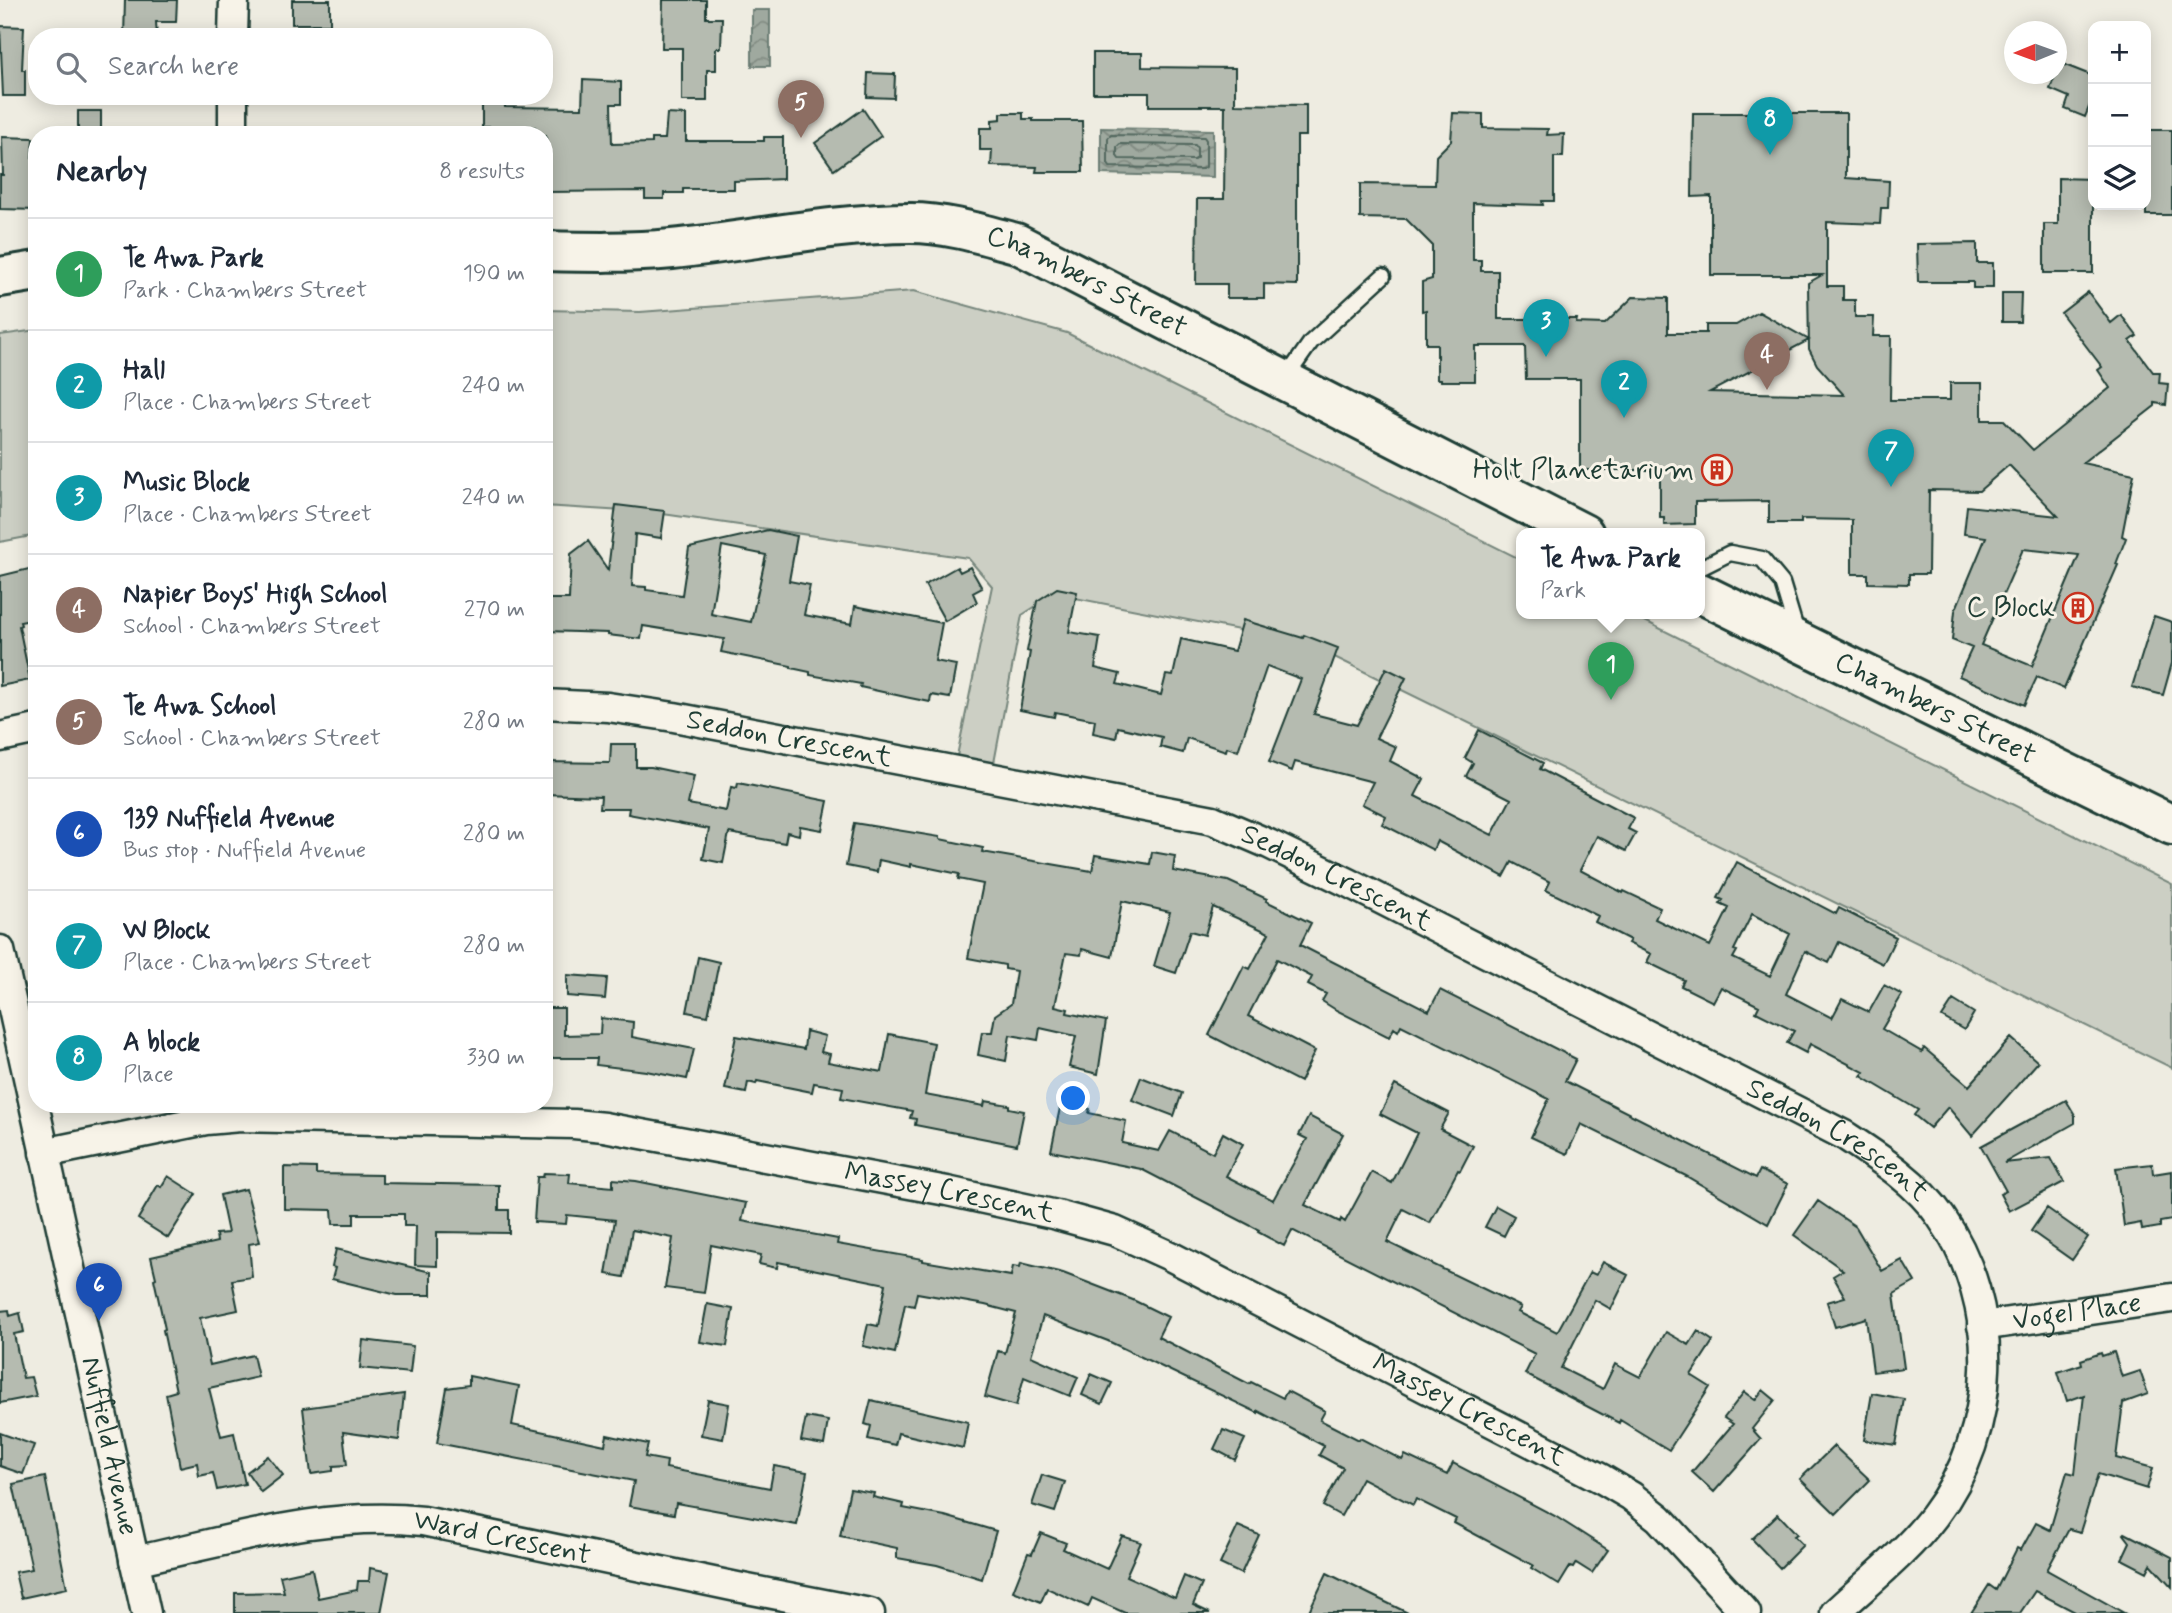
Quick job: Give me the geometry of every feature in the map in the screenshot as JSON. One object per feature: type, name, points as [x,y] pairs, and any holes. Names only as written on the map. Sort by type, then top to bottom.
[{"type":"main road","name":"Chambers Street","points":[[553,251],[622,253],[862,226],[912,223],[941,226],[1016,243],[1572,528]]},
{"type":"main road","points":[[0,277],[28,272]]},
{"type":"main road","name":"Chambers Street","points":[[1705,596],[2172,825]]},
{"type":"street","points":[[233,28],[234,0]]},
{"type":"street","points":[[233,105],[233,126]]},
{"type":"street","name":"Seddon Crescent","points":[[553,704],[608,707],[674,717],[1213,820],[1269,844],[1844,1135],[1874,1155],[1920,1191],[1941,1217],[1973,1279],[1985,1357],[1982,1405],[1975,1438],[1963,1469],[1934,1516],[1910,1544],[1835,1613]]},
{"type":"street","points":[[0,737],[28,731]]},
{"type":"street","name":"Nuffield Avenue","points":[[0,950],[28,1079]]},
{"type":"street","name":"Nuffield Avenue","points":[[35,1113],[146,1613]]},
{"type":"street","name":"Massey Crescent","points":[[44,1153],[206,1119],[240,1117],[573,1124],[637,1132],[947,1191],[1057,1215],[1115,1231],[1170,1256],[1602,1479],[1631,1496],[1659,1518],[1746,1613]]},
{"type":"street","name":"Vogel Place","points":[[1982,1326],[2172,1298]]},
{"type":"street","name":"Ward Crescent","points":[[134,1561],[298,1525],[364,1519],[402,1519],[423,1521],[870,1613]]},
{"type":"lane","points":[[1284,380],[1311,342],[1383,276]]},
{"type":"lane","points":[[1705,566],[1730,554],[1762,559],[1782,583],[1800,643]]},
{"type":"shaded area","points":[[914,291],[1067,333],[1516,557],[1516,619],[1641,619],[2172,884],[2172,1068],[1306,643],[1055,594],[1022,615],[994,763],[957,756],[992,586],[968,558],[656,513],[553,507],[553,310],[640,312]]},
{"type":"shaded area","points":[[28,331],[28,537],[0,542],[0,335]]},
{"type":"water","points":[[752,10],[770,10],[770,66],[752,66]]},
{"type":"water","points":[[1101,128],[1213,130],[1213,177],[1101,174]]},
{"type":"building","points":[[125,0],[177,0],[176,22],[156,22],[156,28],[124,28]]},
{"type":"building","points":[[292,0],[330,0],[330,24],[292,24]]},
{"type":"building","points":[[663,0],[706,0],[706,18],[722,18],[721,48],[716,48],[716,70],[707,70],[707,101],[682,101],[682,48],[662,48]]},
{"type":"building","points":[[0,26],[24,27],[22,70],[25,70],[25,96],[3,96]]},
{"type":"building","points":[[1093,53],[1142,53],[1142,67],[1235,68],[1235,104],[1306,105],[1306,136],[1297,136],[1297,285],[1264,284],[1264,298],[1227,298],[1227,284],[1196,284],[1197,199],[1224,199],[1225,106],[1149,106],[1149,93],[1093,93]]},
{"type":"building","points":[[2067,66],[2088,74],[2088,110],[2085,117],[2065,109],[2069,97],[2050,89],[2052,84],[2067,84]]},
{"type":"building","points":[[868,73],[895,74],[894,98],[867,97]]},
{"type":"building","points":[[583,80],[621,82],[621,104],[611,104],[612,144],[652,143],[652,139],[665,139],[667,114],[686,115],[686,141],[764,141],[764,137],[783,137],[783,179],[734,181],[734,189],[683,189],[683,193],[664,193],[664,199],[645,199],[645,191],[553,192],[553,126],[482,126],[482,105],[582,108]]},
{"type":"building","points":[[863,109],[881,136],[834,170],[815,143]]},
{"type":"building","points":[[78,111],[101,111],[101,126],[78,126]]},
{"type":"building","points":[[1001,113],[1023,113],[1023,119],[1033,121],[1082,121],[1083,172],[1036,172],[1037,167],[991,166],[992,150],[980,150],[980,128],[992,128],[992,120],[1001,119]]},
{"type":"building","points":[[1453,113],[1483,114],[1483,128],[1548,129],[1547,135],[1564,134],[1563,157],[1554,157],[1554,201],[1542,201],[1543,205],[1473,203],[1473,260],[1481,260],[1481,271],[1498,271],[1498,319],[1577,319],[1576,323],[1605,324],[1633,297],[1668,298],[1668,333],[1706,333],[1706,325],[1736,325],[1759,312],[1809,340],[1808,283],[1822,275],[1711,275],[1711,196],[1692,197],[1693,113],[1846,113],[1846,178],[1889,181],[1888,208],[1881,208],[1880,224],[1827,222],[1827,286],[1843,286],[1843,300],[1855,300],[1855,317],[1874,317],[1873,336],[1891,336],[1890,400],[1950,400],[1950,383],[1982,383],[1982,420],[2004,420],[2033,450],[2110,388],[2098,370],[2102,367],[2061,313],[2088,292],[2111,323],[2121,315],[2137,336],[2130,341],[2153,372],[2160,372],[2159,383],[2168,384],[2166,405],[2155,403],[2155,406],[2082,463],[2134,474],[2122,536],[2126,538],[2116,564],[2118,565],[2064,689],[2037,677],[2024,705],[1959,676],[1972,648],[1952,640],[1955,611],[1986,537],[1964,534],[1967,506],[2058,516],[2009,465],[1979,491],[1929,490],[1928,574],[1909,574],[1909,584],[1868,583],[1868,574],[1852,574],[1852,520],[1801,519],[1801,523],[1769,523],[1769,501],[1695,502],[1695,524],[1664,525],[1664,518],[1660,518],[1660,470],[1580,470],[1580,379],[1526,379],[1525,346],[1475,346],[1475,381],[1437,379],[1437,344],[1426,344],[1426,310],[1422,311],[1422,282],[1432,279],[1432,245],[1406,219],[1360,218],[1360,184],[1435,185],[1436,156],[1451,141]],"holes":[[[1809,340],[1809,349],[1817,365],[1844,395],[1710,392]],[[2023,549],[2079,555],[2032,666],[1981,645]]]},
{"type":"building","points":[[2151,130],[2172,130],[2172,215],[2146,215],[2146,210],[2151,210]]},
{"type":"building","points":[[2,137],[28,138],[28,210],[0,209],[0,175],[3,175]]},
{"type":"building","points":[[2058,178],[2088,179],[2088,210],[2093,210],[2093,273],[2044,273],[2044,224],[2058,224]]},
{"type":"building","points":[[1977,243],[1977,263],[1993,263],[1993,288],[1973,288],[1973,282],[1918,282],[1917,244]]},
{"type":"building","points":[[2002,293],[2021,293],[2020,322],[2002,322]]},
{"type":"building","points":[[616,505],[665,511],[661,538],[635,534],[632,586],[682,595],[689,548],[768,530],[797,536],[789,581],[810,585],[804,615],[852,624],[855,606],[942,623],[935,661],[956,665],[950,698],[931,695],[930,702],[910,698],[860,687],[861,684],[810,675],[810,672],[791,666],[721,652],[724,639],[643,626],[641,639],[608,633],[553,631],[553,599],[569,599],[571,554],[588,541],[608,570]],"holes":[[[722,546],[766,555],[751,622],[711,614]]]},
{"type":"building","points":[[957,567],[960,572],[970,567],[982,588],[973,593],[977,602],[945,621],[925,585]]},
{"type":"building","points":[[28,569],[28,621],[20,622],[19,626],[28,680],[0,686],[0,576]]},
{"type":"building","points":[[1057,588],[1077,592],[1069,632],[1100,637],[1095,668],[1120,674],[1117,684],[1161,695],[1166,675],[1173,676],[1181,639],[1234,651],[1243,620],[1303,638],[1304,635],[1338,648],[1314,714],[1357,725],[1386,668],[1406,678],[1376,738],[1396,747],[1390,761],[1424,779],[1415,796],[1492,835],[1511,799],[1466,776],[1473,763],[1465,758],[1479,730],[1543,763],[1540,769],[1634,818],[1628,829],[1636,833],[1626,851],[1597,836],[1580,870],[1623,893],[1624,891],[1660,908],[1655,919],[1710,946],[1729,908],[1720,904],[1723,900],[1718,898],[1737,862],[1836,914],[1839,908],[1896,937],[1883,964],[1839,942],[1829,963],[1805,951],[1786,994],[1832,1018],[1842,999],[1869,1012],[1884,985],[1902,995],[1882,1029],[1922,1052],[1924,1048],[1969,1086],[2011,1038],[2038,1062],[1972,1136],[1948,1107],[1930,1128],[1914,1115],[1918,1110],[1861,1076],[1864,1072],[1810,1044],[1806,1053],[1787,1043],[1794,1031],[1756,1012],[1759,1006],[1721,987],[1713,1002],[1681,986],[1684,980],[1647,962],[1651,954],[1595,922],[1598,916],[1546,890],[1550,882],[1512,862],[1504,877],[1437,841],[1433,850],[1382,824],[1386,816],[1362,804],[1373,782],[1295,762],[1292,771],[1269,762],[1301,679],[1267,666],[1238,751],[1227,747],[1226,751],[1187,738],[1183,753],[1160,747],[1162,737],[1118,727],[1116,738],[1093,733],[1095,720],[1055,712],[1054,717],[1020,710],[1030,652],[1027,651],[1037,601]],"holes":[[[1752,914],[1790,934],[1770,976],[1733,958],[1737,951],[1734,950]]]},
{"type":"building","points":[[2154,616],[2172,622],[2172,663],[2163,695],[2132,687]]},
{"type":"building","points":[[611,744],[636,744],[636,767],[651,767],[694,776],[688,804],[726,811],[731,787],[737,788],[738,783],[828,801],[822,830],[800,826],[799,835],[787,832],[785,843],[729,833],[723,863],[703,859],[709,829],[628,814],[629,808],[600,808],[601,796],[553,794],[553,762],[610,763]]},
{"type":"building","points":[[854,823],[940,837],[983,848],[982,852],[1092,871],[1095,855],[1150,864],[1152,852],[1175,856],[1173,871],[1228,881],[1311,923],[1300,945],[1429,1011],[1440,990],[1576,1059],[1565,1081],[1756,1178],[1760,1170],[1788,1184],[1768,1224],[1686,1176],[1581,1124],[1567,1154],[1531,1137],[1549,1099],[1401,1025],[1398,1031],[1394,1028],[1389,1037],[1336,1010],[1322,1001],[1326,994],[1308,985],[1312,977],[1277,959],[1248,1016],[1315,1051],[1300,1082],[1209,1035],[1244,966],[1250,969],[1269,933],[1213,907],[1205,935],[1190,931],[1176,973],[1154,966],[1170,912],[1122,901],[1112,957],[1082,949],[1081,955],[1066,953],[1055,1006],[1068,1009],[1067,1013],[1106,1021],[1098,1074],[1069,1067],[1076,1036],[1040,1028],[1038,1040],[1010,1035],[1006,1061],[978,1055],[982,1032],[992,1032],[995,1015],[1011,1004],[1016,971],[1005,969],[1005,965],[968,958],[983,884],[958,879],[959,874],[911,864],[911,867],[879,860],[877,872],[846,866]]},
{"type":"building","points":[[698,957],[719,962],[708,1016],[687,1012]]},
{"type":"building","points":[[567,975],[607,978],[605,999],[567,996]]},
{"type":"building","points":[[1953,1000],[1974,1013],[1964,1030],[1942,1017]]},
{"type":"building","points":[[553,1008],[564,1008],[564,1035],[600,1034],[601,1018],[633,1022],[632,1037],[694,1049],[687,1079],[596,1065],[597,1058],[553,1058]]},
{"type":"building","points":[[806,1031],[825,1036],[821,1052],[830,1054],[828,1062],[882,1072],[889,1034],[934,1043],[925,1095],[984,1106],[985,1101],[1024,1111],[1017,1145],[915,1125],[916,1119],[910,1118],[912,1111],[841,1098],[843,1088],[814,1083],[812,1092],[757,1081],[756,1084],[748,1082],[746,1093],[725,1089],[736,1036],[804,1049]]},
{"type":"building","points":[[1141,1077],[1182,1093],[1174,1116],[1132,1100]]},
{"type":"building","points":[[1395,1085],[1449,1113],[1440,1129],[1473,1146],[1430,1223],[1403,1209],[1387,1242],[1521,1307],[1518,1312],[1557,1332],[1590,1272],[1596,1275],[1603,1262],[1628,1275],[1611,1309],[1595,1300],[1561,1368],[1603,1389],[1615,1364],[1640,1377],[1666,1332],[1689,1345],[1698,1331],[1713,1341],[1691,1375],[1710,1387],[1669,1450],[1620,1420],[1619,1423],[1525,1374],[1535,1354],[1292,1230],[1284,1246],[1258,1232],[1259,1230],[1141,1169],[1051,1151],[1061,1103],[1090,1109],[1089,1113],[1126,1121],[1122,1143],[1159,1151],[1170,1131],[1213,1153],[1223,1133],[1243,1144],[1226,1176],[1273,1200],[1307,1139],[1299,1135],[1309,1116],[1343,1134],[1305,1205],[1345,1222],[1372,1172],[1392,1183],[1417,1133],[1380,1114]]},
{"type":"building","points":[[2066,1100],[2075,1115],[2075,1123],[2004,1163],[2051,1158],[2064,1182],[2009,1211],[2000,1194],[2006,1191],[1981,1146]]},
{"type":"building","points":[[2152,1164],[2153,1174],[2172,1171],[2172,1220],[2160,1222],[2160,1227],[2142,1230],[2141,1223],[2124,1226],[2116,1168]]},
{"type":"building","points":[[284,1167],[316,1168],[316,1174],[382,1175],[382,1183],[499,1185],[499,1210],[509,1210],[509,1233],[437,1232],[437,1266],[415,1265],[416,1226],[404,1226],[404,1214],[354,1214],[354,1224],[333,1224],[332,1210],[284,1209]]},
{"type":"building","points":[[544,1173],[570,1174],[569,1183],[613,1187],[613,1179],[636,1181],[746,1203],[742,1221],[838,1239],[837,1244],[923,1261],[1011,1276],[1013,1266],[1020,1267],[1021,1263],[1063,1273],[1133,1300],[1168,1317],[1158,1337],[1249,1384],[1251,1382],[1283,1398],[1287,1391],[1325,1411],[1320,1420],[1359,1440],[1360,1438],[1402,1460],[1405,1455],[1447,1475],[1453,1463],[1555,1516],[1608,1550],[1592,1573],[1576,1563],[1573,1568],[1570,1567],[1559,1585],[1531,1568],[1533,1565],[1454,1523],[1456,1519],[1416,1499],[1413,1505],[1362,1478],[1341,1516],[1323,1506],[1343,1468],[1319,1455],[1324,1446],[1258,1411],[1108,1341],[1043,1316],[1031,1356],[1078,1377],[1070,1396],[1024,1377],[1016,1406],[985,1397],[998,1351],[1005,1353],[1016,1313],[917,1293],[914,1306],[905,1304],[895,1353],[863,1346],[868,1324],[878,1326],[886,1284],[778,1262],[777,1268],[759,1264],[761,1255],[711,1245],[704,1293],[665,1288],[673,1238],[632,1230],[624,1277],[606,1274],[615,1220],[567,1215],[566,1224],[534,1222],[537,1177],[543,1177]]},
{"type":"building","points":[[168,1176],[196,1194],[168,1238],[138,1219],[158,1185],[161,1187]]},
{"type":"building","points":[[246,1189],[260,1242],[249,1244],[252,1277],[232,1280],[238,1310],[200,1318],[210,1365],[253,1355],[258,1377],[209,1388],[221,1436],[234,1433],[245,1484],[217,1490],[213,1473],[199,1476],[197,1463],[180,1467],[166,1394],[176,1391],[151,1257],[217,1242],[216,1234],[228,1233],[220,1195]]},
{"type":"building","points":[[1818,1201],[1856,1227],[1882,1271],[1902,1260],[1915,1282],[1894,1294],[1904,1368],[1873,1372],[1866,1318],[1835,1327],[1827,1302],[1845,1297],[1833,1276],[1843,1270],[1794,1235]]},
{"type":"building","points":[[1496,1206],[1514,1216],[1504,1236],[1485,1227]]},
{"type":"building","points":[[2047,1208],[2088,1237],[2072,1260],[2031,1231]]},
{"type":"building","points":[[336,1249],[431,1272],[431,1295],[397,1295],[332,1279]]},
{"type":"building","points":[[707,1304],[733,1309],[727,1346],[700,1342]]},
{"type":"building","points":[[9,1310],[10,1316],[20,1313],[24,1332],[14,1334],[23,1378],[31,1377],[36,1396],[0,1403],[0,1311]]},
{"type":"building","points":[[363,1340],[413,1346],[410,1373],[360,1368]]},
{"type":"building","points":[[2114,1352],[2122,1377],[2140,1371],[2148,1394],[2123,1403],[2116,1458],[2153,1468],[2147,1489],[2098,1474],[2080,1532],[2069,1529],[2047,1570],[2124,1613],[2077,1613],[2035,1591],[2020,1613],[1971,1613],[1989,1585],[1996,1590],[2017,1548],[2021,1550],[2036,1523],[2050,1530],[2067,1472],[2075,1474],[2084,1395],[2067,1401],[2058,1372],[2082,1364],[2081,1360]]},
{"type":"building","points":[[1091,1374],[1112,1383],[1102,1404],[1082,1395]]},
{"type":"building","points":[[469,1376],[519,1386],[512,1425],[605,1445],[607,1435],[648,1444],[645,1457],[667,1461],[666,1468],[770,1488],[774,1466],[807,1472],[797,1525],[676,1503],[674,1514],[629,1506],[634,1481],[437,1443],[447,1388],[469,1385]]},
{"type":"building","points":[[1763,1390],[1775,1400],[1752,1429],[1761,1439],[1714,1492],[1692,1472],[1733,1424],[1724,1418],[1744,1392],[1755,1400]]},
{"type":"building","points":[[1872,1393],[1904,1399],[1896,1445],[1864,1440]]},
{"type":"building","points":[[404,1394],[399,1440],[343,1432],[347,1465],[333,1466],[333,1471],[311,1474],[303,1408]]},
{"type":"building","points":[[708,1400],[729,1404],[723,1439],[701,1435]]},
{"type":"building","points":[[871,1400],[968,1422],[963,1448],[898,1433],[895,1445],[868,1439],[871,1426],[865,1424]]},
{"type":"building","points":[[806,1417],[828,1421],[824,1445],[801,1441]]},
{"type":"building","points":[[1223,1430],[1245,1439],[1235,1460],[1214,1449]]},
{"type":"building","points":[[0,1433],[34,1445],[23,1474],[0,1466]]},
{"type":"building","points":[[1834,1446],[1870,1480],[1836,1514],[1800,1479]]},
{"type":"building","points":[[268,1456],[283,1475],[261,1492],[247,1472]]},
{"type":"building","points":[[1042,1475],[1065,1482],[1055,1512],[1032,1505]]},
{"type":"building","points":[[45,1477],[67,1588],[21,1598],[15,1572],[32,1569],[13,1484]]},
{"type":"building","points":[[850,1489],[874,1493],[873,1497],[904,1504],[903,1508],[945,1516],[996,1531],[982,1579],[937,1565],[897,1558],[897,1548],[840,1536]]},
{"type":"building","points":[[1778,1514],[1797,1534],[1794,1536],[1803,1545],[1780,1568],[1752,1539]]},
{"type":"building","points":[[1238,1526],[1259,1535],[1241,1574],[1220,1564]]},
{"type":"building","points":[[1041,1533],[1066,1543],[1063,1549],[1107,1569],[1122,1536],[1141,1542],[1126,1576],[1175,1598],[1184,1576],[1202,1584],[1193,1605],[1210,1613],[1125,1613],[1092,1598],[1088,1607],[1047,1588],[1041,1602],[1013,1591],[1028,1553],[1032,1554]]},
{"type":"building","points":[[2125,1533],[2172,1557],[2172,1587],[2151,1564],[2147,1572],[2122,1559],[2130,1542]]},
{"type":"building","points":[[370,1568],[389,1572],[381,1613],[235,1613],[235,1593],[284,1592],[280,1576],[312,1569],[318,1598],[357,1590],[358,1581],[369,1581]]},
{"type":"building","points":[[1327,1573],[1369,1594],[1408,1613],[1308,1613]]},
{"type":"place","name":"Te Awa School","points":[[801,138]]},
{"type":"place","name":"A block","points":[[1770,155]]},
{"type":"place","name":"Music Block","points":[[1546,357]]},
{"type":"place","name":"Napier Boys' High School","points":[[1767,390]]},
{"type":"place","name":"Hall","points":[[1624,418]]},
{"type":"place","name":"Holt Planetarium","points":[[1717,470]]},
{"type":"place","name":"W Block","points":[[1891,487]]},
{"type":"place","name":"C Block","points":[[2078,608]]},
{"type":"place","name":"Te Awa Park","points":[[1611,700]]},
{"type":"place","name":"139 Nuffield Avenue","points":[[99,1321]]}]
